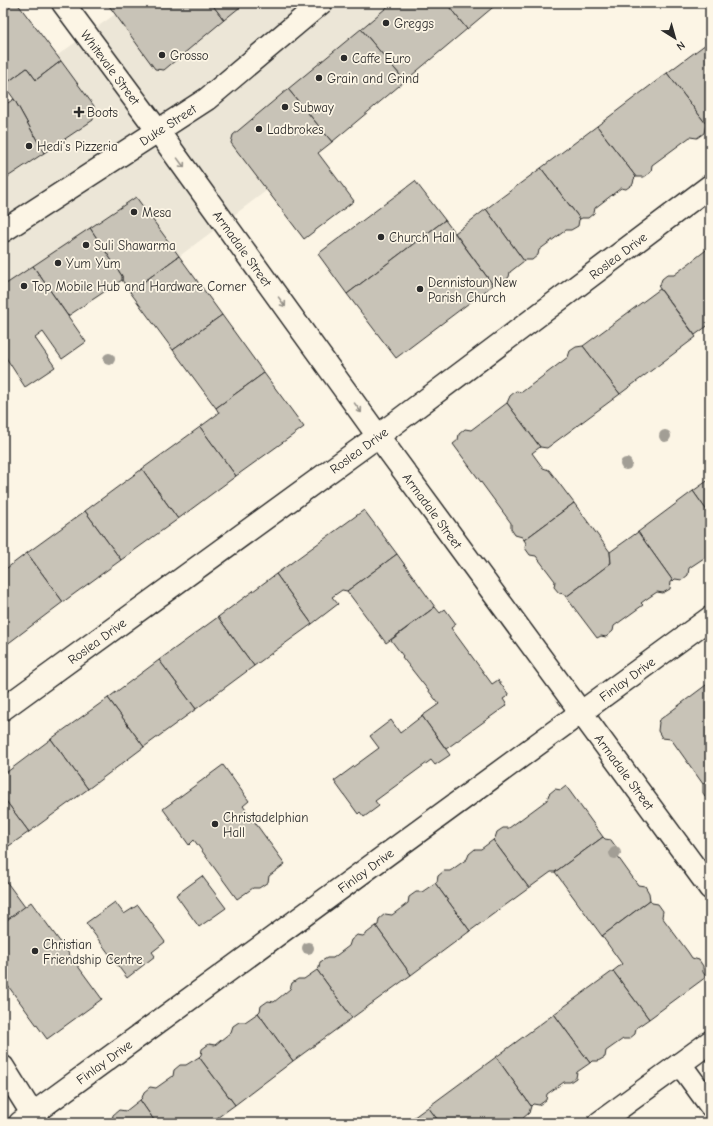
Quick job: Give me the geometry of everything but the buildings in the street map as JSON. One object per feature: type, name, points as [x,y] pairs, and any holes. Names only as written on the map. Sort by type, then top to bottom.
[{"type":"street","name":"Whitevale Street","points":[[63,3],[158,131]]},
{"type":"street","name":"Duke Street","points":[[3,231],[207,99],[321,3]]},
{"type":"street","name":"Armadale Street","points":[[158,131],[378,436],[710,888]]},
{"type":"street","name":"Roslea Drive","points":[[3,709],[378,436],[710,186]]},
{"type":"street","name":"Finlay Drive","points":[[30,1120],[581,711],[710,618]]},
{"type":"street","points":[[598,1123],[710,1042]]},
{"type":"street","points":[[680,1064],[710,1105]]},
{"type":"street","points":[[3,1067],[30,1120]]},
{"type":"shaded area","points":[[131,3],[453,3],[294,170],[153,276],[127,240],[3,322],[3,141],[31,74]]},
{"type":"place","name":"Greggs","points":[[386,23]]},
{"type":"place","name":"Grosso","points":[[162,55]]},
{"type":"place","name":"Caffe Euro","points":[[344,58]]},
{"type":"place","name":"Grain and Grind","points":[[319,78]]},
{"type":"place","name":"Subway","points":[[285,107]]},
{"type":"place","name":"Boots","points":[[79,112]]},
{"type":"place","name":"Ladbrokes","points":[[259,129]]},
{"type":"place","name":"Hedi's Pizzeria","points":[[29,146]]},
{"type":"place","name":"Mesa","points":[[134,212]]},
{"type":"place","name":"Church Hall","points":[[381,237]]},
{"type":"place","name":"Suli Shawarma","points":[[86,245]]},
{"type":"place","name":"Yum Yum","points":[[58,263]]},
{"type":"place","name":"Top Mobile Hub and Hardware Corner","points":[[24,286]]},
{"type":"place","name":"Dennistoun New Parish Church","points":[[420,289]]},
{"type":"place","name":"Christadelphian Hall","points":[[215,824]]},
{"type":"place","name":"Christian Friendship Centre","points":[[35,951]]}]
